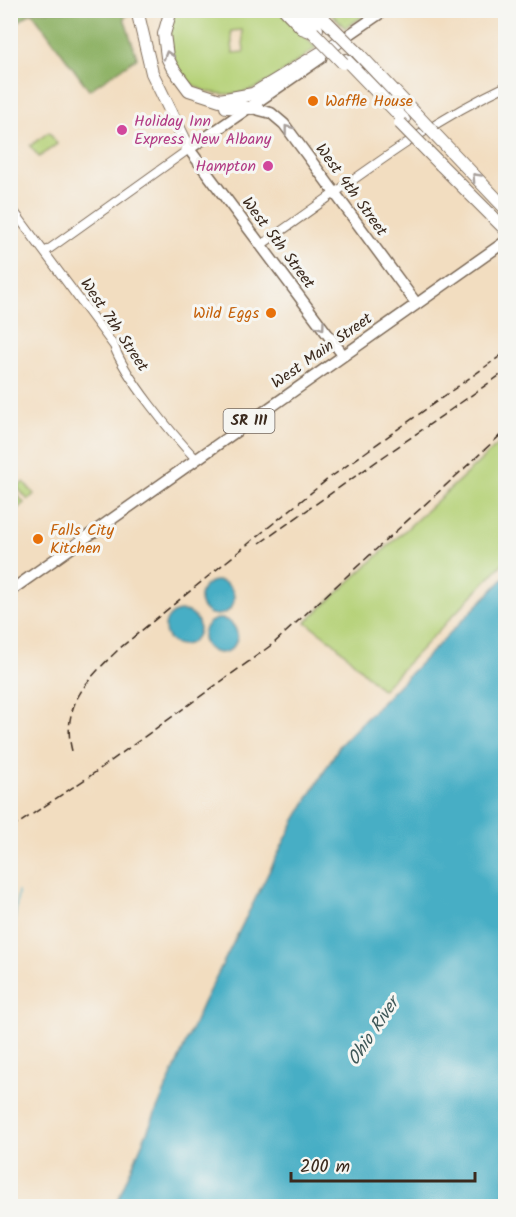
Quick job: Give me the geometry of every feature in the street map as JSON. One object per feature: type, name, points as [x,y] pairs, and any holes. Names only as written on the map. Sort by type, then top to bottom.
[{"type":"highway","points":[[137,10],[152,73],[189,149]]},
{"type":"highway","points":[[171,10],[164,34],[167,57],[178,77],[189,90],[207,104],[252,108]]},
{"type":"highway","points":[[285,10],[302,28],[319,20]]},
{"type":"highway","points":[[294,10],[319,20],[345,62],[402,121],[496,209],[506,225]]},
{"type":"highway","points":[[299,10],[319,20],[358,53],[413,111],[445,159]]},
{"type":"highway","points":[[189,90],[220,100],[243,98],[337,44]]},
{"type":"highway","points":[[496,209],[506,230]]},
{"type":"main road","points":[[189,149],[302,73],[337,44],[385,10]]},
{"type":"main road","name":"West 4th Street","points":[[252,108],[266,111],[281,121],[416,303]]},
{"type":"main road","name":"West 5th Street","points":[[189,149],[343,355]]},
{"type":"main road","name":"West Main Street","points":[[10,591],[506,241]]},
{"type":"street","points":[[261,245],[431,126],[506,86]]},
{"type":"street","points":[[45,252],[189,149]]},
{"type":"street","name":"West 7th Street","points":[[10,206],[114,346],[120,362],[139,388],[196,459]]},
{"type":"green space","points":[[11,11],[132,11],[124,18],[137,58],[89,90],[32,12],[11,27]]},
{"type":"green space","points":[[176,11],[280,11],[316,48],[278,76],[254,89],[232,94],[209,92],[189,82],[176,64],[170,37],[171,24]],"holes":[[[242,30],[244,52],[233,53],[231,31]]]},
{"type":"green space","points":[[329,11],[372,11],[345,28]]},
{"type":"green space","points":[[49,132],[57,144],[39,157],[30,146]]},
{"type":"green space","points":[[505,438],[505,561],[382,690],[334,643],[306,622]]},
{"type":"green space","points":[[24,482],[34,494],[28,500],[17,487]]},
{"type":"green space","points":[[13,490],[24,503],[17,509],[11,501]]},
{"type":"water","name":"Ohio River","points":[[505,577],[505,1206],[115,1206],[203,1003],[295,820],[340,745]]},
{"type":"water","points":[[217,581],[229,586],[234,598],[229,610],[217,615],[205,610],[200,598],[205,586]]},
{"type":"water","points":[[182,611],[194,616],[199,628],[194,640],[182,645],[170,640],[165,628],[170,616]]},
{"type":"water","points":[[220,619],[232,624],[237,636],[232,648],[220,653],[208,648],[203,636],[208,624]]},
{"type":"waterway","points":[[10,957],[18,892]]},
{"type":"railway","points":[[72,751],[69,735],[74,706],[88,682],[120,648],[328,479],[506,352]]},
{"type":"railway","points":[[260,543],[506,371]]},
{"type":"railway","points":[[10,829],[90,776],[273,644],[506,430]]},
{"type":"place","name":"Waffle House","points":[[313,101]]},
{"type":"place","name":"Holiday Inn Express New Albany","points":[[122,130]]},
{"type":"place","name":"Hampton","points":[[268,166]]},
{"type":"place","name":"Wild Eggs","points":[[271,313]]},
{"type":"place","name":"Falls City Kitchen","points":[[38,539]]}]
